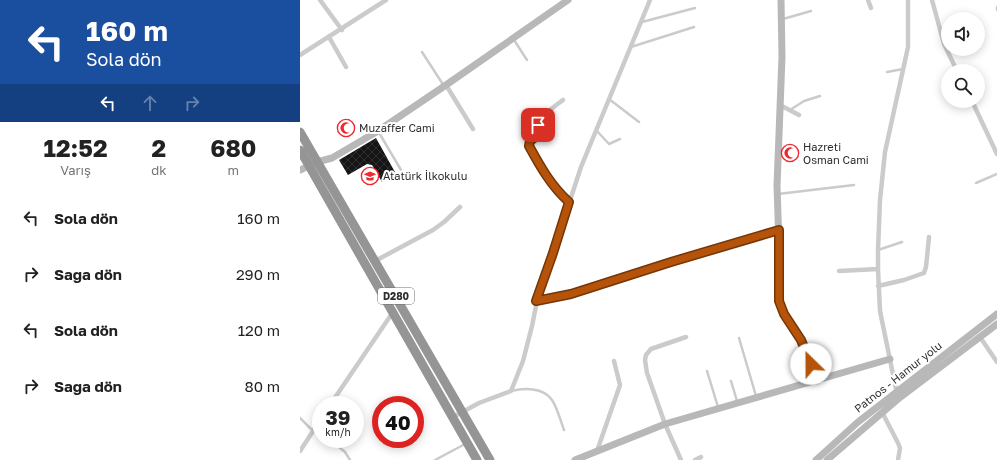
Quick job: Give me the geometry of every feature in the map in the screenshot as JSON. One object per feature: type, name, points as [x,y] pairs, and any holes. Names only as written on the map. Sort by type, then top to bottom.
[{"type":"highway","name":"D280","points":[[300,132],[313,164],[393,312],[477,460]]},
{"type":"highway","name":"D280","points":[[300,150],[313,164],[375,261],[490,460]]},
{"type":"street","points":[[320,0],[342,30]]},
{"type":"street","points":[[300,55],[342,30],[386,0]]},
{"type":"street","points":[[300,170],[332,158],[378,130],[445,86],[568,0]]},
{"type":"street","points":[[453,417],[478,403],[511,392],[524,361],[536,301],[569,202],[596,130],[650,0]]},
{"type":"street","points":[[781,0],[782,57],[778,194],[779,301],[781,308],[801,340],[817,381]]},
{"type":"street","points":[[868,0],[871,8]]},
{"type":"street","points":[[897,396],[880,311],[878,250],[880,200],[885,152],[908,47],[908,0]]},
{"type":"street","points":[[932,0],[944,44],[954,64]]},
{"type":"street","points":[[329,38],[346,66]]},
{"type":"street","points":[[445,86],[473,129]]},
{"type":"street","points":[[563,100],[537,120],[538,135],[530,141],[529,146],[540,168],[561,195],[569,202]]},
{"type":"street","points":[[780,105],[799,115]]},
{"type":"street","points":[[975,108],[997,154]]},
{"type":"street","points":[[375,261],[433,230],[460,207]]},
{"type":"street","points":[[536,301],[571,294],[779,230]]},
{"type":"street","points":[[878,286],[904,280],[924,273],[929,237]]},
{"type":"street","points":[[838,271],[878,269]]},
{"type":"street","points":[[336,396],[393,312]]},
{"type":"street","name":"Patnos - Hamur yolu","points":[[827,460],[882,412],[897,396],[997,314]]},
{"type":"street","name":"Patnos - Hamur yolu","points":[[816,460],[858,422],[897,396],[997,324]]},
{"type":"street","points":[[681,460],[665,424],[647,373],[644,360],[650,349],[686,337]]},
{"type":"street","points":[[980,337],[997,362]]},
{"type":"street","points":[[575,460],[665,424],[890,359]]},
{"type":"street","points":[[598,451],[620,385],[614,361]]},
{"type":"street","points":[[882,412],[900,448],[898,460]]},
{"type":"street","points":[[300,451],[312,432]]},
{"type":"street","points":[[694,460],[701,457]]},
{"type":"lane","points":[[641,22],[695,8]]},
{"type":"lane","points":[[781,19],[811,11]]},
{"type":"lane","points":[[631,47],[694,26]]},
{"type":"lane","points":[[512,38],[527,60]]},
{"type":"lane","points":[[422,52],[445,86]]},
{"type":"lane","points":[[887,72],[904,68]]},
{"type":"lane","points":[[790,110],[794,106],[804,101],[820,96]]},
{"type":"lane","points":[[609,99],[639,122]]},
{"type":"lane","points":[[378,130],[401,170]]},
{"type":"lane","points":[[596,130],[609,144],[620,139]]},
{"type":"lane","points":[[976,183],[997,174]]},
{"type":"lane","points":[[778,194],[854,186]]},
{"type":"lane","points":[[878,250],[902,242]]},
{"type":"lane","points":[[739,338],[757,398]]},
{"type":"lane","points":[[707,371],[718,409]]},
{"type":"lane","points":[[731,380],[738,404]]},
{"type":"lane","points":[[511,392],[526,388],[548,396],[553,400],[564,430]]},
{"type":"lane","points":[[300,418],[312,427]]},
{"type":"lane","points":[[435,460],[467,443]]},
{"type":"lane","points":[[340,448],[345,452],[350,460]]},
{"type":"building","name":"Muzaffer Cami","points":[[349,119],[355,128],[344,136],[337,127]]},
{"type":"building","points":[[376,138],[396,174],[382,182],[372,165],[367,164],[348,175],[339,160]]},
{"type":"building","name":"Hazreti Osman Cami","points":[[792,145],[797,154],[787,160],[783,150]]},
{"type":"place","name":"Muzaffer Cami","points":[[346,128]]},
{"type":"place","name":"Hazreti Osman Cami","points":[[790,153]]},
{"type":"place","name":"Atatürk İlkokulu","points":[[370,176]]},
{"type":"route","points":[[538,125],[538,135],[530,141],[529,146],[535,155],[540,168],[561,195],[569,202],[536,301],[571,294],[779,230],[779,301],[784,314],[801,340],[811,364]]}]
